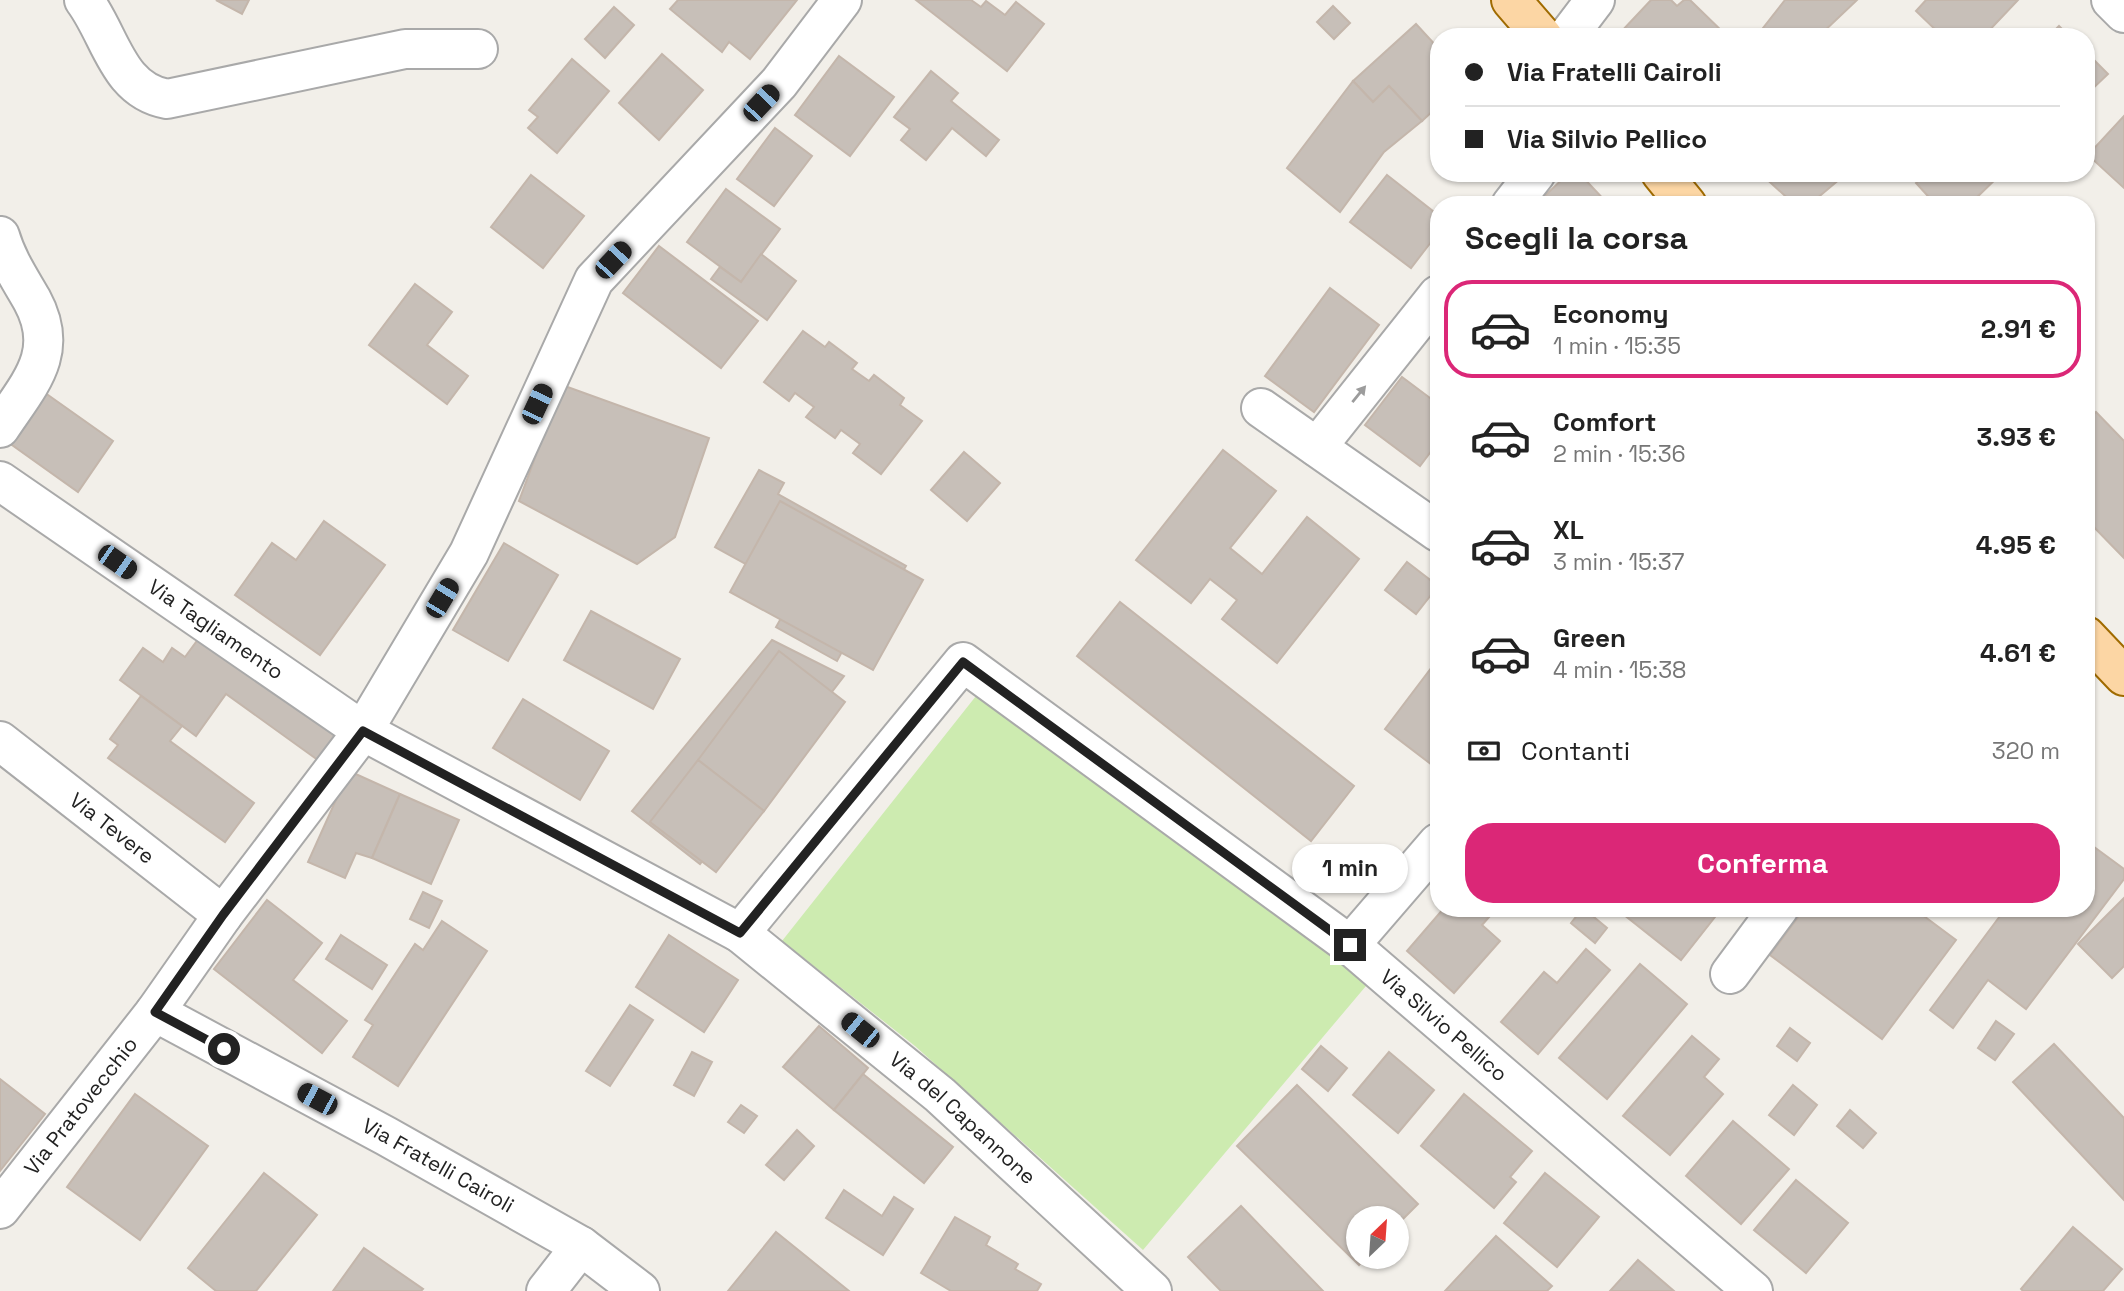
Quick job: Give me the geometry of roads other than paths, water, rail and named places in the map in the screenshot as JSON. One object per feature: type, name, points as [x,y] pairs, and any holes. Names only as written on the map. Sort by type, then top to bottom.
[{"type":"main road","points":[[1511,0],[1535,28]]},
{"type":"main road","points":[[1669,182],[1680,196]]},
{"type":"main road","points":[[2095,645],[2124,676]]},
{"type":"street","points":[[84,0],[128,77],[150,96],[167,99],[405,49],[478,49]]},
{"type":"street","name":"Via Pratovecchio","points":[[0,1209],[155,1012],[223,915],[363,731],[469,553],[594,280],[779,83],[842,0]]},
{"type":"street","points":[[1574,28],[1595,0]]},
{"type":"street","points":[[2111,0],[2124,13]]},
{"type":"street","points":[[1518,196],[1529,182]]},
{"type":"street","points":[[0,236],[12,266],[33,302],[46,338],[44,356],[35,374],[0,428]]},
{"type":"street","points":[[1317,447],[1430,305]]},
{"type":"street","points":[[1261,408],[1430,526]]},
{"type":"street","name":"Via Tagliamento","points":[[0,481],[363,731]]},
{"type":"street","name":"Via Silvio Pellico","points":[[740,933],[963,662],[1350,945],[1753,1291]]},
{"type":"street","name":"Via del Capannone","points":[[363,731],[740,933],[940,1095],[1152,1291]]},
{"type":"street","name":"Via Tevere","points":[[0,741],[223,915]]},
{"type":"street","points":[[1350,945],[1430,852]]},
{"type":"street","points":[[1730,974],[1772,917]]},
{"type":"street","name":"Via Fratelli Cairoli","points":[[155,1012],[386,1136],[581,1246],[639,1291]]},
{"type":"street","points":[[546,1291],[581,1246]]}]
